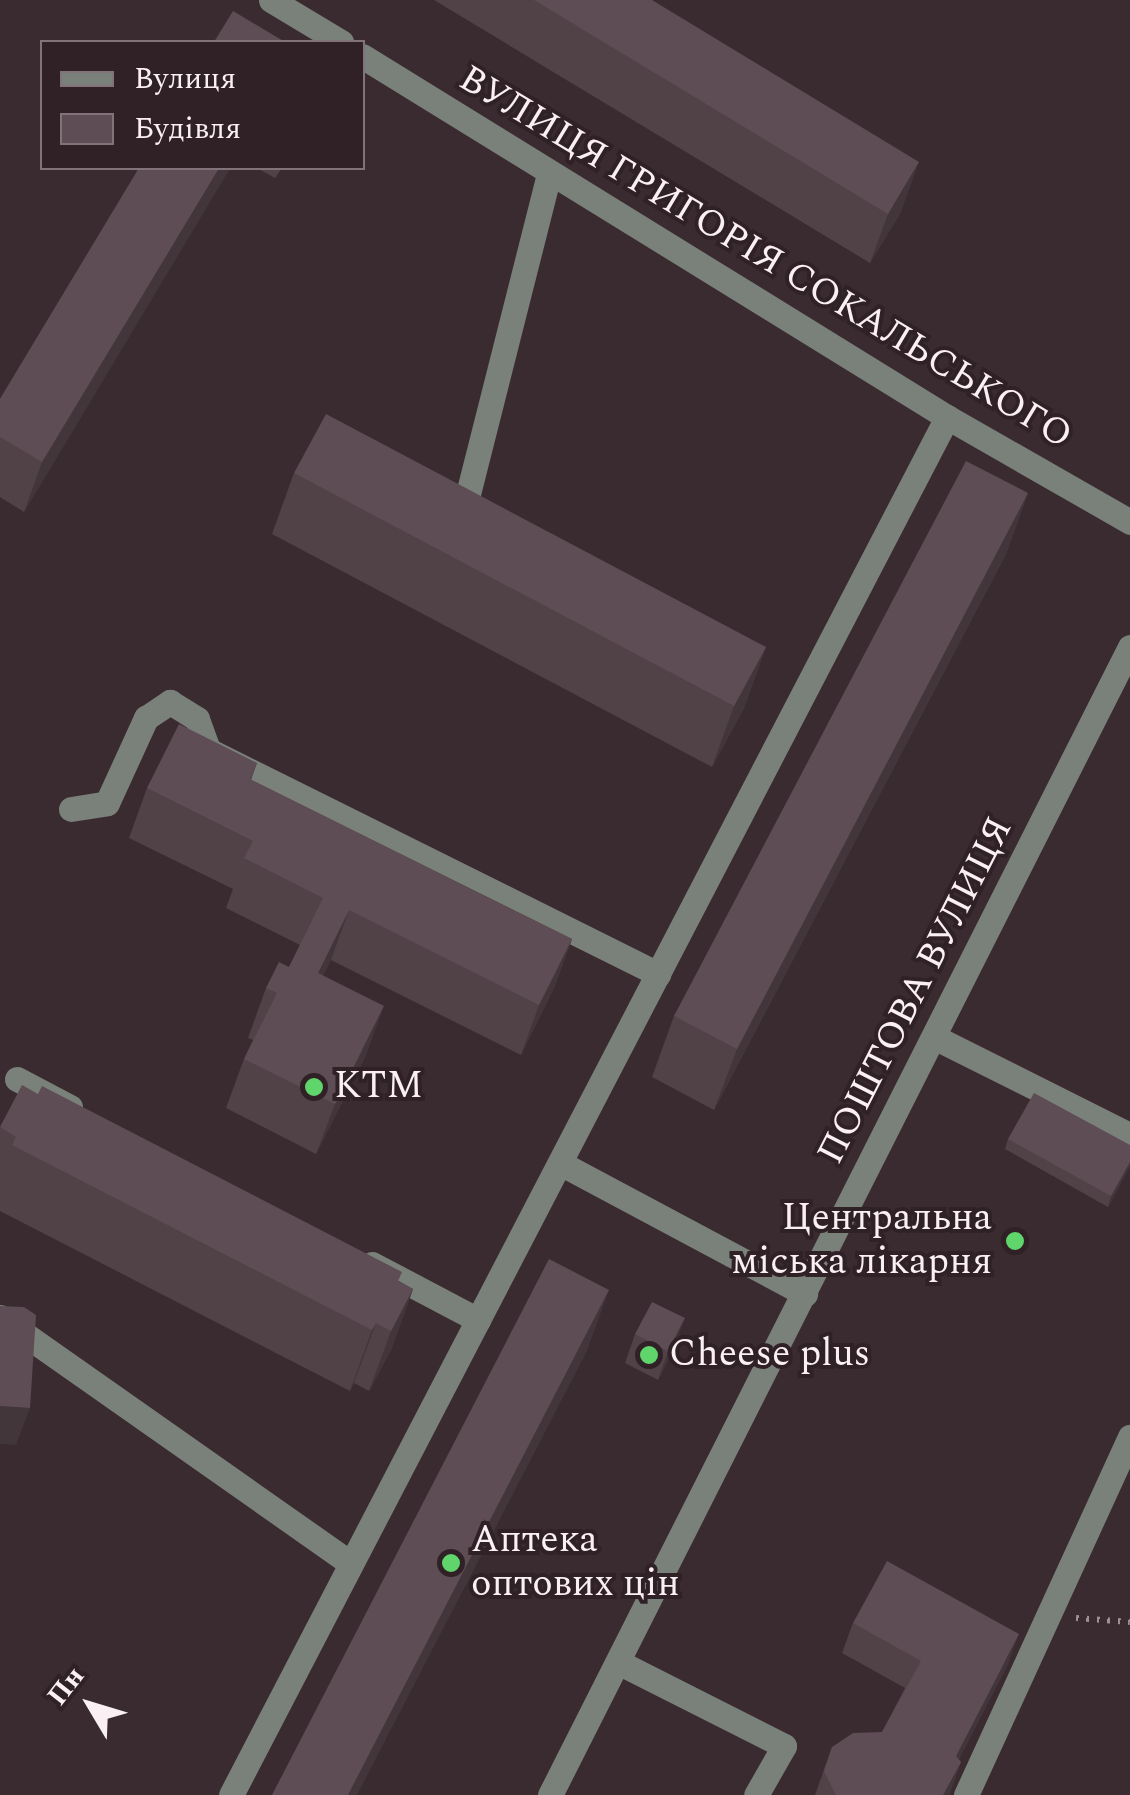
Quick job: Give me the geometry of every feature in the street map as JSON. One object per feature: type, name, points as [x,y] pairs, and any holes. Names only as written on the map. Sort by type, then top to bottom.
[{"type":"street","points":[[271,0],[310,10],[339,40]]},
{"type":"street","name":"ВУЛИЦЯ ГРИГОРІЯ СОКАЛЬСЬКОГО","points":[[365,58],[947,417],[1130,522]]},
{"type":"street","points":[[468,494],[549,174]]},
{"type":"street","points":[[231,1795],[947,417]]},
{"type":"street","name":"ПОШТОВА ВУЛИЦЯ","points":[[550,1795],[1130,647]]},
{"type":"street","points":[[70,809],[107,803],[146,718],[170,702],[196,720],[208,750],[658,974]]},
{"type":"street","points":[[934,1036],[1130,1135]]},
{"type":"street","points":[[17,1080],[98,1122]]},
{"type":"street","points":[[560,1163],[805,1294]]},
{"type":"street","points":[[339,1247],[478,1320]]},
{"type":"street","points":[[0,1317],[284,1512],[352,1564]]},
{"type":"street","points":[[966,1795],[1130,1437]]},
{"type":"street","points":[[618,1662],[784,1746],[756,1795]]},
{"type":"path","points":[[1048,1616],[1130,1622]]},
{"type":"building","points":[[534,0],[652,0],[919,162],[888,214]]},
{"type":"building","points":[[233,11],[282,40],[215,40]]},
{"type":"building","points":[[138,170],[218,170],[42,462],[0,437],[0,399]]},
{"type":"building","points":[[326,414],[766,647],[734,706],[294,473]]},
{"type":"building","points":[[966,461],[1028,493],[737,1049],[674,1016]]},
{"type":"building","points":[[179,724],[257,763],[250,779],[572,939],[539,1005],[349,910],[318,973],[384,1006],[335,1104],[244,1059],[277,993],[266,988],[279,962],[289,967],[323,898],[244,858],[253,841],[147,788]]},
{"type":"building","points":[[22,1085],[38,1094],[42,1086],[402,1272],[398,1281],[413,1289],[391,1331],[376,1323],[372,1330],[12,1145],[16,1137],[0,1127]]},
{"type":"building","points":[[1034,1093],[1130,1145],[1130,1162],[1111,1196],[1008,1139]]},
{"type":"building","points":[[549,1259],[609,1290],[348,1795],[272,1795]]},
{"type":"building","points":[[652,1302],[685,1318],[668,1351],[635,1334]]},
{"type":"building","points":[[0,1306],[24,1307],[36,1315],[30,1408],[0,1406]]},
{"type":"building","points":[[887,1561],[1019,1634],[956,1756],[961,1762],[943,1795],[836,1795],[824,1771],[832,1747],[853,1733],[882,1732],[921,1661],[853,1623]]},
{"type":"place","name":"КТМ","points":[[314,1087]]},
{"type":"place","name":"Центральна міська лікарня","points":[[1015,1241]]},
{"type":"place","name":"Cheese plus","points":[[649,1355]]},
{"type":"place","name":"Аптека оптових цін","points":[[451,1563]]}]
